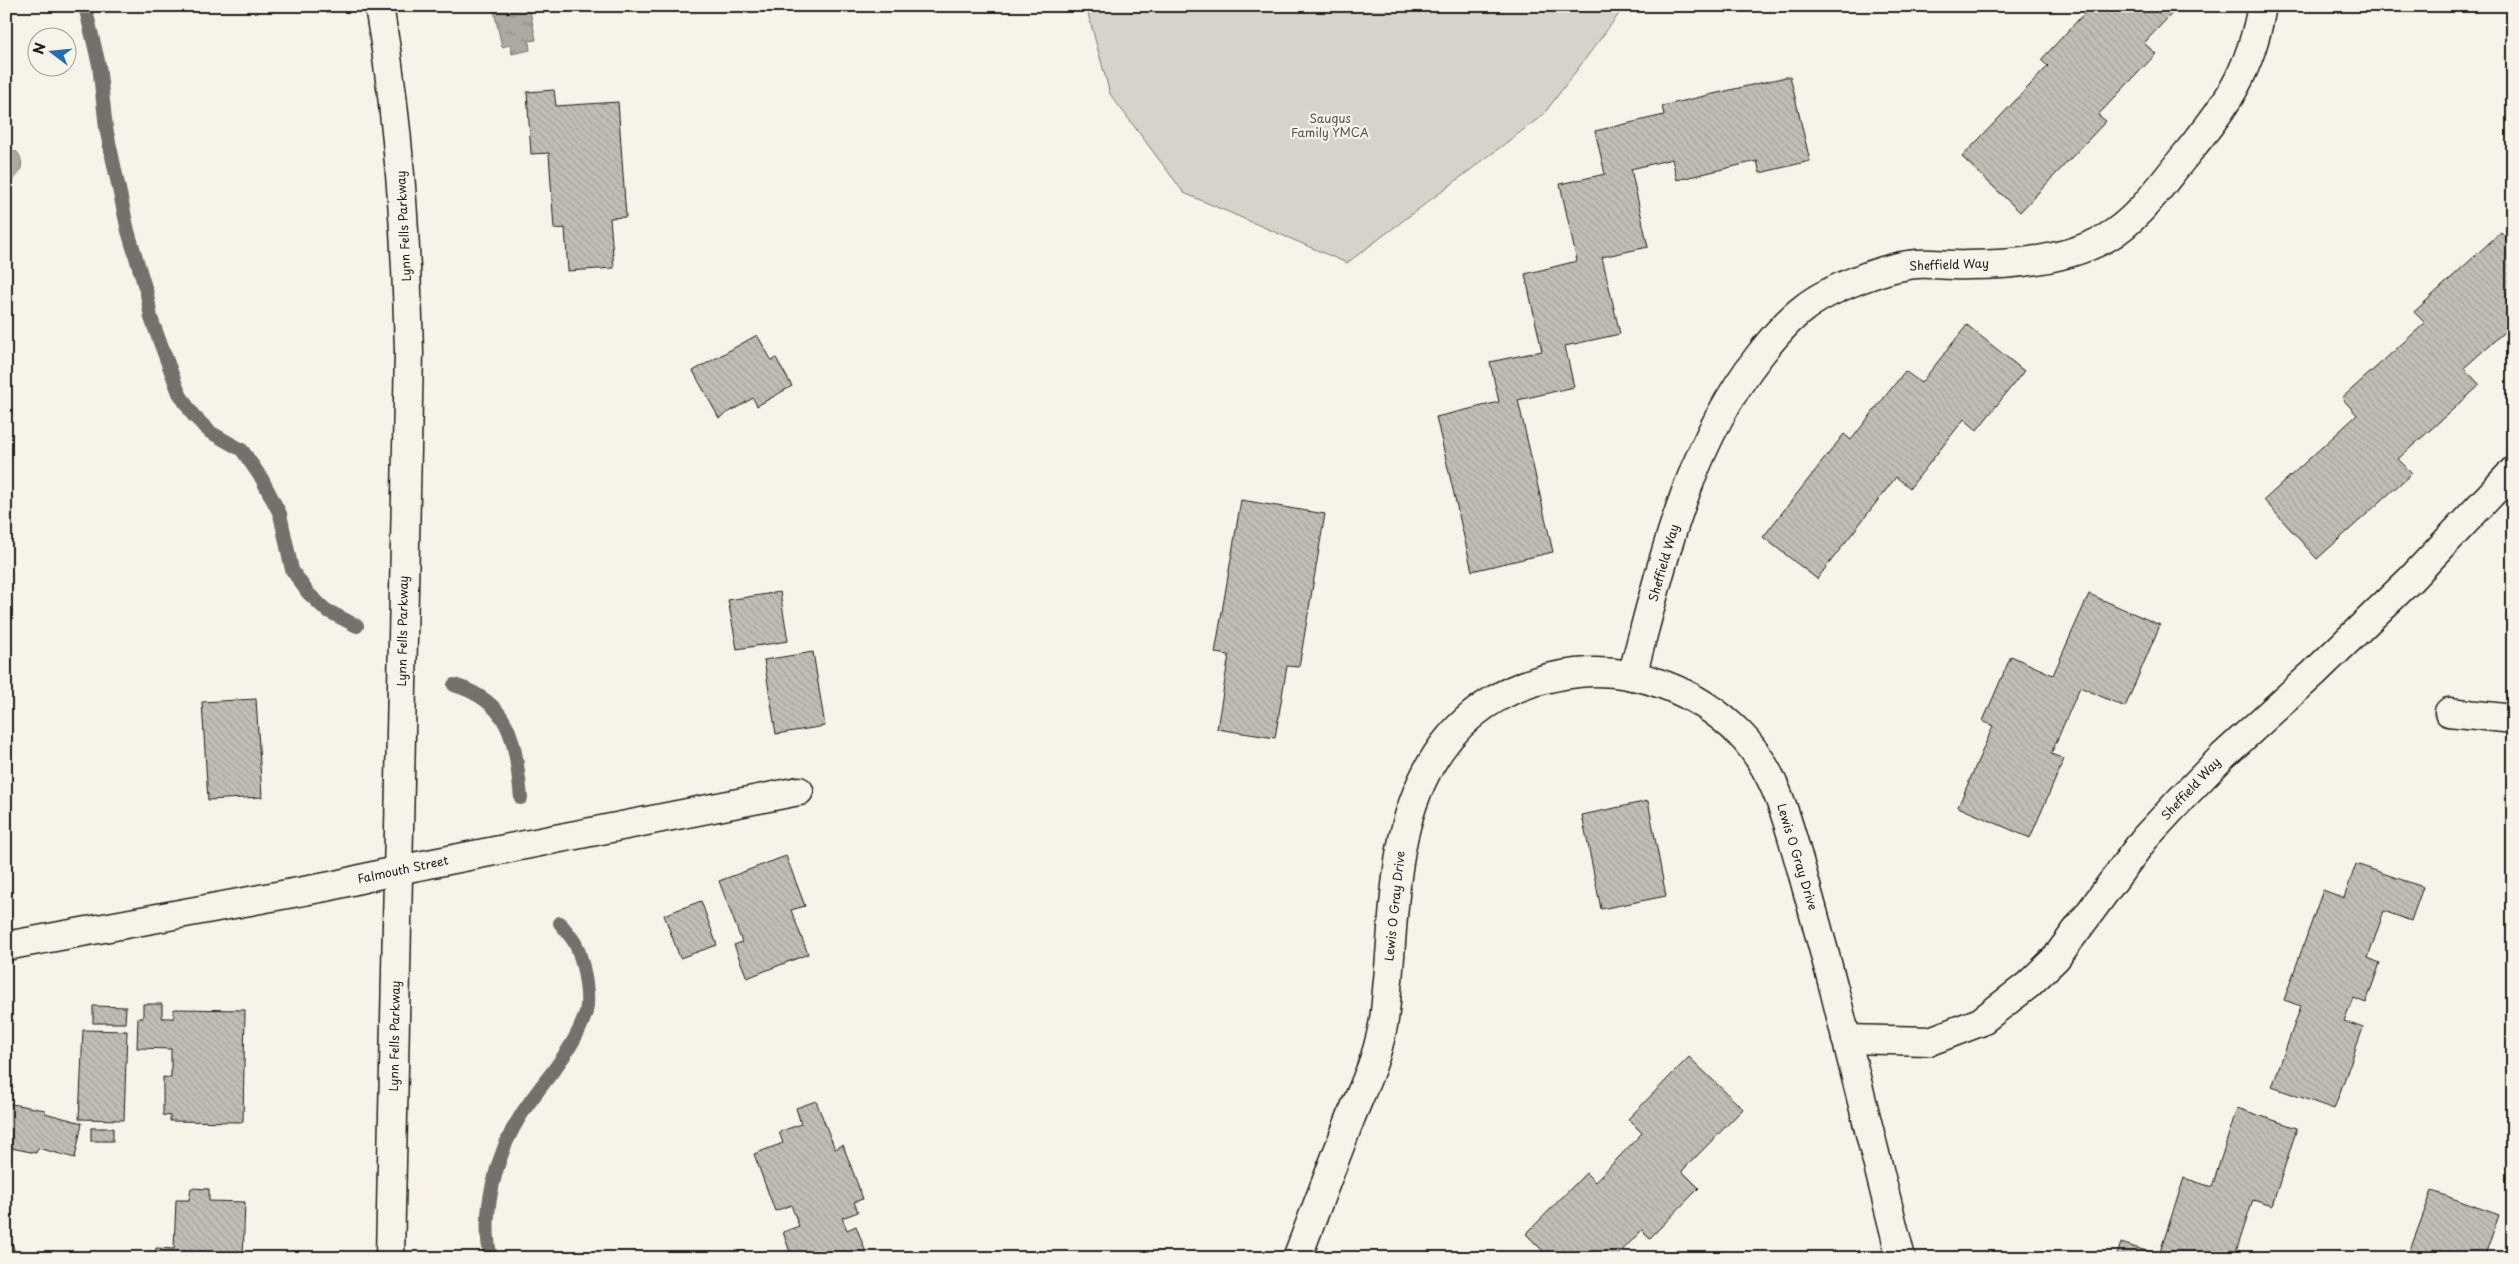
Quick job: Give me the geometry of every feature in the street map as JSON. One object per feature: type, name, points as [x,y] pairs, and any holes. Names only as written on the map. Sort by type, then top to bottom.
[{"type":"street","name":"Lynn Fells Parkway","points":[[379,6],[398,138],[406,241],[408,334],[390,1258]]},
{"type":"street","name":"Sheffield Way","points":[[1632,676],[1661,568],[1691,475],[1716,423],[1742,378],[1774,337],[1804,308],[1843,284],[1914,264],[1969,266],[2030,261],[2075,251],[2108,237],[2140,210],[2222,110],[2246,67],[2262,6]]},
{"type":"street","name":"Sheffield Way","points":[[1846,1039],[1930,1041],[1980,1022],[2028,985],[2056,958],[2145,838],[2181,799],[2222,756],[2314,673],[2411,579],[2513,470]]},
{"type":"street","name":"Lewis O Gray Drive","points":[[1297,1258],[1374,1065],[1383,1026],[1396,873],[1403,833],[1415,795],[1432,762],[1455,731],[1474,713],[1510,689],[1544,677],[1582,672],[1632,676],[1665,684],[1707,707],[1740,734],[1766,769],[1786,815],[1818,926],[1901,1258]]},
{"type":"street","points":[[2449,712],[2513,719]]},
{"type":"street","name":"Falmouth Street","points":[[6,946],[331,886],[398,870],[800,791]]},
{"type":"green space","name":"Saugus Family YMCA","points":[[1086,6],[1625,6],[1543,115],[1347,263],[1184,193],[1110,94]]},
{"type":"water","points":[[493,6],[529,6],[536,40],[529,41],[530,50],[512,54],[510,45],[502,47]]},
{"type":"water","points":[[6,150],[17,152],[20,157],[21,166],[15,179],[6,184]]},
{"type":"building","points":[[2091,6],[2179,6],[2144,43],[2156,54],[2098,115],[2106,121],[2020,212],[1962,157],[2048,66],[2041,60]]},
{"type":"building","points":[[1790,76],[1810,161],[1760,173],[1757,161],[1677,180],[1672,159],[1631,169],[1648,247],[1602,257],[1620,334],[1565,346],[1574,387],[1518,400],[1553,552],[1472,571],[1436,417],[1499,402],[1490,362],[1542,351],[1525,274],[1577,261],[1560,184],[1605,174],[1595,131],[1664,115],[1662,106]]},
{"type":"building","points":[[554,90],[556,106],[618,102],[626,217],[610,218],[614,268],[568,271],[565,228],[554,229],[549,153],[531,154],[527,92]]},
{"type":"building","points":[[2501,232],[2513,244],[2513,324],[2464,368],[2480,385],[2398,459],[2412,473],[2317,559],[2264,500],[2357,415],[2342,398],[2425,323],[2414,312]]},
{"type":"building","points":[[1967,325],[2024,371],[1977,430],[1964,419],[1910,488],[1896,477],[1817,579],[1763,537],[1844,434],[1851,440],[1905,371],[1921,383]]},
{"type":"building","points":[[757,335],[772,361],[776,358],[792,386],[757,406],[753,398],[719,418],[693,371]]},
{"type":"building","points":[[1241,500],[1325,514],[1299,667],[1287,666],[1275,738],[1217,729],[1229,655],[1215,653]]},
{"type":"building","points":[[780,592],[788,641],[737,649],[728,600]]},
{"type":"building","points":[[2089,594],[2160,625],[2125,707],[2080,687],[2051,754],[2064,759],[2030,838],[1958,807],[1993,726],[1983,721],[2011,656],[2053,675]]},
{"type":"building","points":[[813,652],[825,726],[776,734],[764,660]]},
{"type":"building","points":[[256,699],[262,797],[208,800],[202,702]]},
{"type":"building","points":[[1648,801],[1666,896],[1601,909],[1582,815]]},
{"type":"building","points":[[786,856],[805,906],[791,910],[808,954],[747,978],[734,945],[742,942],[719,881]]},
{"type":"building","points":[[2356,864],[2423,887],[2411,921],[2384,911],[2368,958],[2380,963],[2366,1003],[2353,998],[2344,1021],[2363,1028],[2334,1109],[2272,1087],[2301,1006],[2284,1000],[2323,890],[2344,898]]},
{"type":"building","points":[[701,901],[717,945],[680,958],[664,915]]},
{"type":"building","points":[[143,1004],[162,1004],[162,1018],[174,1018],[174,1009],[245,1010],[243,1122],[170,1121],[170,1116],[163,1115],[163,1077],[171,1078],[171,1049],[137,1048],[138,1018],[143,1018]]},
{"type":"building","points":[[93,1006],[126,1007],[125,1023],[93,1023]]},
{"type":"building","points":[[83,1030],[127,1031],[124,1120],[79,1119]]},
{"type":"building","points":[[1689,1057],[1743,1109],[1682,1171],[1699,1188],[1650,1238],[1642,1230],[1615,1258],[1550,1258],[1526,1234],[1586,1173],[1595,1182],[1642,1133],[1628,1119]]},
{"type":"building","points":[[816,1101],[835,1149],[843,1145],[863,1199],[854,1202],[858,1212],[842,1218],[847,1230],[856,1226],[868,1258],[792,1258],[783,1232],[799,1226],[791,1205],[775,1211],[754,1154],[783,1143],[779,1132],[801,1124],[796,1108]]},
{"type":"building","points":[[6,1103],[45,1110],[45,1113],[82,1123],[75,1158],[38,1148],[36,1153],[6,1147]]},
{"type":"building","points":[[2237,1108],[2297,1128],[2272,1206],[2253,1200],[2234,1258],[2116,1258],[2121,1243],[2159,1255],[2184,1178],[2212,1187]]},
{"type":"building","points":[[91,1128],[113,1128],[113,1141],[91,1141]]},
{"type":"building","points":[[191,1188],[209,1189],[209,1201],[245,1202],[243,1258],[155,1258],[156,1248],[174,1249],[176,1200],[189,1200]]},
{"type":"building","points":[[2432,1191],[2499,1215],[2484,1258],[2407,1258]]},
{"type":"building","points":[[12,1243],[17,1258],[6,1258],[6,1245]]},
{"type":"waterway","points":[[85,6],[99,65],[106,128],[128,231],[147,294],[151,318],[179,393],[193,415],[210,432],[242,450],[262,479],[280,514],[292,570],[308,593],[326,610],[357,626]]},
{"type":"waterway","points":[[454,685],[474,693],[489,703],[508,728],[513,744],[521,798]]},
{"type":"waterway","points":[[491,1258],[488,1241],[489,1203],[498,1165],[512,1130],[529,1103],[566,1053],[581,1026],[586,1012],[585,978],[579,952],[560,923]]}]
